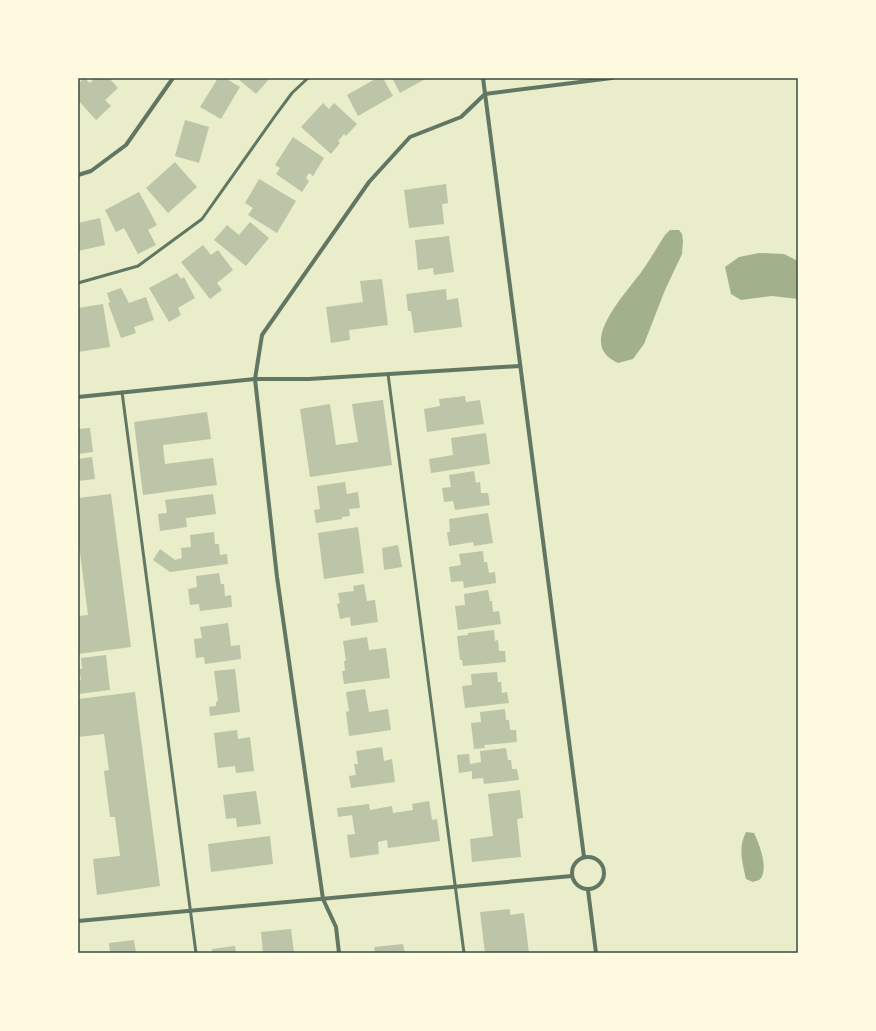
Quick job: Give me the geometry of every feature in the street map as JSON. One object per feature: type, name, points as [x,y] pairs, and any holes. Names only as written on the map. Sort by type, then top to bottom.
[{"type":"street","points":[[78,175],[91,171],[126,145],[174,78]]},
{"type":"street","points":[[483,78],[584,857]]},
{"type":"street","points":[[339,953],[336,927],[323,899],[277,577],[255,379],[262,335],[369,182],[410,137],[461,116],[485,94],[608,78]]},
{"type":"street","points":[[78,397],[255,379],[309,379],[520,366]]},
{"type":"street","points":[[584,857],[594,858],[602,865],[604,870],[603,880],[600,885],[588,890],[575,884],[572,876],[572,868],[575,863],[584,857]]},
{"type":"street","points":[[78,922],[572,876]]},
{"type":"street","points":[[588,890],[596,953]]},
{"type":"lane","points":[[78,283],[138,266],[202,219],[292,93],[308,78]]},
{"type":"lane","points":[[388,374],[464,953]]},
{"type":"lane","points":[[122,392],[196,953]]},
{"type":"shaded area","points":[[670,230],[679,230],[682,234],[682,254],[665,290],[644,344],[633,359],[618,363],[607,356],[603,350],[601,343],[605,325],[616,306]]},
{"type":"shaded area","points":[[759,253],[784,254],[798,261],[798,299],[772,296],[741,300],[731,294],[725,267],[739,257]]},
{"type":"shaded area","points":[[746,832],[754,833],[761,850],[764,864],[762,876],[759,880],[753,882],[746,879],[742,860],[741,849]]},
{"type":"building","points":[[84,78],[90,83],[95,78],[109,78],[118,88],[105,100],[111,106],[96,120],[78,100],[78,94],[80,92],[78,90],[78,84]]},
{"type":"building","points":[[218,78],[225,78],[240,87],[221,119],[200,107]]},
{"type":"building","points":[[237,78],[270,78],[256,94]]},
{"type":"building","points":[[377,78],[383,78],[393,96],[358,116],[347,95]]},
{"type":"building","points":[[392,78],[427,78],[400,93]]},
{"type":"building","points":[[323,103],[329,109],[334,103],[357,124],[346,136],[344,134],[338,141],[340,143],[331,154],[301,127]]},
{"type":"building","points":[[185,120],[209,127],[199,163],[175,156]]},
{"type":"building","points":[[293,137],[324,158],[313,176],[309,173],[306,178],[309,181],[302,192],[276,174],[280,168],[275,165]]},
{"type":"building","points":[[175,162],[197,187],[168,213],[146,188]]},
{"type":"building","points":[[259,179],[296,201],[277,233],[248,215],[253,208],[245,203]]},
{"type":"building","points":[[446,184],[448,203],[442,204],[444,224],[409,228],[404,190]]},
{"type":"building","points":[[139,192],[157,225],[148,230],[156,245],[138,254],[124,228],[116,232],[105,210]]},
{"type":"building","points":[[100,218],[105,245],[78,251],[78,223]]},
{"type":"building","points":[[250,222],[269,238],[246,266],[214,240],[227,225],[239,235]]},
{"type":"building","points":[[449,236],[454,272],[434,275],[433,268],[418,270],[415,240]]},
{"type":"building","points":[[203,245],[211,255],[218,250],[233,270],[217,283],[222,290],[210,299],[181,262]]},
{"type":"building","points":[[177,273],[181,279],[184,277],[195,298],[178,308],[181,315],[169,322],[149,288]]},
{"type":"building","points":[[382,279],[388,325],[349,330],[350,340],[331,343],[326,307],[363,302],[360,281]]},
{"type":"building","points":[[121,288],[129,303],[146,297],[154,320],[134,327],[136,333],[121,338],[108,303],[110,302],[107,293]]},
{"type":"building","points":[[446,289],[447,300],[458,298],[462,327],[414,333],[411,311],[408,311],[406,294]]},
{"type":"building","points":[[103,304],[110,347],[78,352],[78,308]]},
{"type":"building","points":[[465,396],[466,402],[480,400],[484,424],[427,432],[424,409],[440,406],[439,399]]},
{"type":"building","points":[[383,400],[392,465],[310,477],[300,409],[330,404],[336,445],[358,442],[352,404]]},
{"type":"building","points":[[207,412],[211,439],[163,445],[165,464],[213,458],[217,485],[143,495],[134,422]]},
{"type":"building","points":[[90,428],[93,452],[78,454],[78,429]]},
{"type":"building","points":[[486,433],[490,464],[431,473],[429,459],[453,455],[451,438]]},
{"type":"building","points":[[92,457],[95,479],[78,481],[78,459]]},
{"type":"building","points":[[474,471],[476,483],[480,482],[481,493],[488,493],[490,505],[455,510],[453,501],[444,502],[442,488],[451,487],[449,475]]},
{"type":"building","points":[[345,482],[347,494],[358,492],[360,508],[349,509],[350,516],[342,517],[342,519],[316,523],[314,510],[320,509],[317,486]]},
{"type":"building","points":[[111,494],[131,647],[78,654],[78,616],[88,615],[78,537],[78,498]]},
{"type":"building","points":[[213,494],[216,514],[186,518],[187,527],[160,531],[158,514],[167,513],[165,500]]},
{"type":"building","points":[[488,513],[493,543],[474,546],[473,542],[449,546],[447,532],[450,532],[449,519]]},
{"type":"building","points":[[358,527],[364,573],[324,579],[318,533]]},
{"type":"building","points":[[214,532],[215,544],[219,544],[220,555],[227,554],[228,564],[170,572],[153,560],[160,549],[175,560],[182,558],[181,548],[191,547],[190,535]]},
{"type":"building","points":[[398,545],[402,567],[384,570],[382,548]]},
{"type":"building","points":[[483,551],[484,562],[487,562],[489,573],[495,572],[496,583],[464,588],[463,581],[451,582],[449,567],[461,565],[459,554]]},
{"type":"building","points":[[219,573],[221,584],[224,584],[225,596],[231,595],[232,607],[200,611],[199,604],[190,605],[188,589],[197,587],[196,576]]},
{"type":"building","points":[[364,584],[367,601],[375,600],[378,622],[351,626],[350,617],[340,619],[337,604],[340,603],[338,593],[354,591],[353,586]]},
{"type":"building","points":[[488,590],[490,601],[492,601],[493,612],[499,611],[501,624],[458,630],[455,606],[465,605],[464,594]]},
{"type":"building","points":[[228,623],[231,646],[240,645],[241,659],[205,664],[204,657],[196,658],[194,639],[202,638],[200,627]]},
{"type":"building","points":[[494,630],[495,641],[498,640],[499,651],[505,651],[506,662],[463,666],[462,660],[460,660],[457,636],[468,635],[468,633]]},
{"type":"building","points":[[367,637],[369,650],[386,648],[390,678],[344,684],[342,671],[345,671],[344,661],[346,661],[343,641]]},
{"type":"building","points":[[106,655],[110,690],[78,694],[78,680],[81,680],[79,669],[82,669],[81,658]]},
{"type":"building","points":[[235,669],[240,712],[210,716],[209,707],[216,706],[216,702],[218,701],[214,671]]},
{"type":"building","points":[[497,672],[498,682],[501,682],[502,693],[507,692],[509,703],[465,708],[462,686],[472,685],[471,674]]},
{"type":"building","points":[[365,689],[369,712],[388,709],[391,730],[349,736],[346,712],[349,711],[346,692]]},
{"type":"building","points":[[135,692],[160,886],[97,895],[93,859],[120,856],[115,817],[110,817],[104,771],[109,770],[104,734],[78,737],[78,699]]},
{"type":"building","points":[[505,709],[506,720],[509,720],[510,730],[516,730],[517,742],[484,745],[485,748],[474,749],[471,723],[481,722],[480,712]]},
{"type":"building","points":[[237,730],[238,739],[250,737],[254,771],[236,773],[235,766],[218,768],[214,733]]},
{"type":"building","points":[[382,747],[384,761],[392,759],[395,782],[351,788],[349,776],[356,775],[354,764],[358,764],[356,751]]},
{"type":"building","points":[[506,748],[508,760],[511,760],[512,769],[517,769],[519,780],[484,784],[483,778],[472,779],[472,771],[459,773],[457,755],[469,754],[470,764],[481,762],[480,751]]},
{"type":"building","points":[[520,790],[523,818],[517,819],[521,857],[472,862],[470,839],[493,836],[488,794]]},
{"type":"building","points":[[256,791],[261,824],[237,827],[236,818],[226,819],[223,795]]},
{"type":"building","points":[[429,801],[432,820],[437,819],[440,841],[388,848],[387,840],[378,842],[379,854],[350,858],[347,835],[355,834],[352,815],[338,817],[337,808],[369,804],[370,810],[392,806],[393,813],[413,810],[412,804]]},
{"type":"building","points":[[270,836],[273,864],[211,872],[208,844]]},
{"type":"building","points":[[510,909],[510,915],[524,913],[529,953],[485,953],[480,912]]},
{"type":"building","points":[[291,929],[294,953],[263,953],[261,932]]},
{"type":"building","points":[[134,940],[136,953],[110,953],[109,943]]},
{"type":"building","points":[[403,944],[405,953],[375,953],[374,947]]},
{"type":"building","points":[[235,946],[236,953],[212,953],[212,949]]}]
